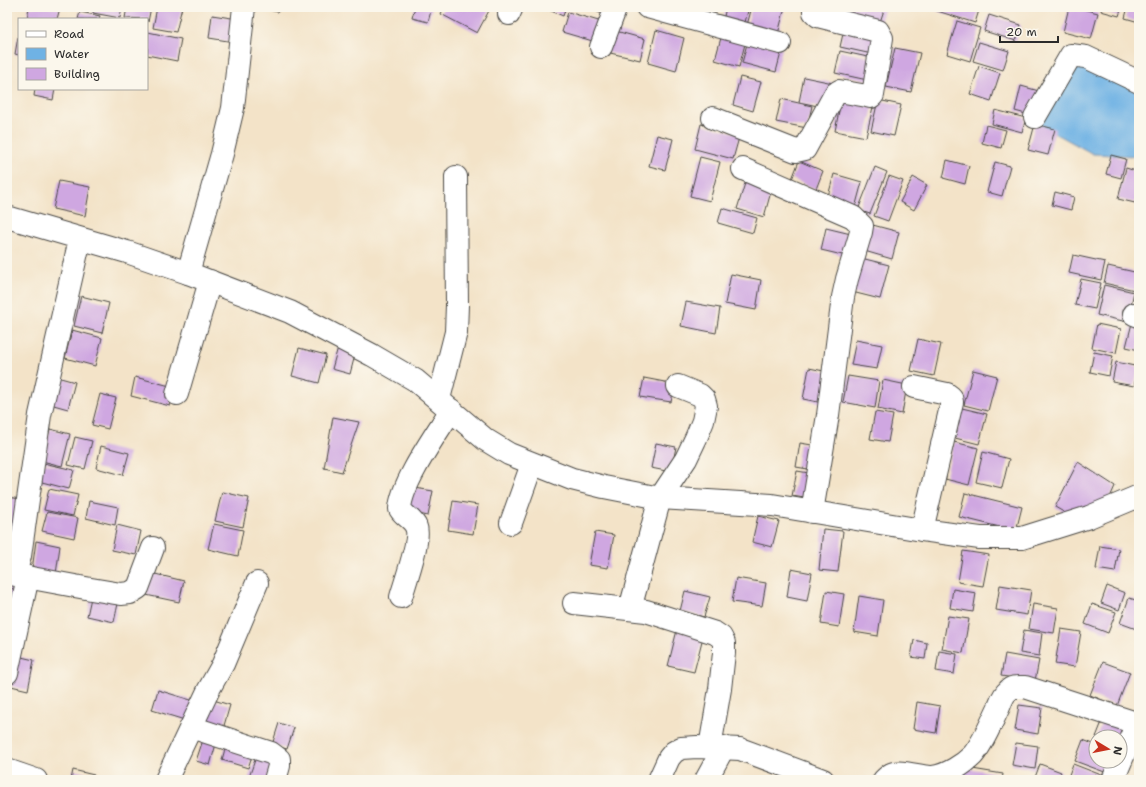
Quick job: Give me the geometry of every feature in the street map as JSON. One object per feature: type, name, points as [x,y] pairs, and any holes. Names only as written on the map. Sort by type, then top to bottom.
[{"type":"street","points":[[188,273],[222,154],[233,108],[244,7]]},
{"type":"street","points":[[601,47],[616,7]]},
{"type":"street","points":[[648,7],[780,43]]},
{"type":"street","points":[[713,118],[796,151],[805,149],[835,94],[839,91],[870,97],[873,95],[882,38],[878,31],[818,16],[814,12],[814,7]]},
{"type":"street","points":[[1035,118],[1071,55],[1086,57],[1139,82]]},
{"type":"street","points":[[743,170],[853,217],[862,226],[843,297],[828,415],[812,512]]},
{"type":"street","points":[[401,596],[415,547],[417,533],[416,526],[402,513],[400,509],[402,494],[420,460],[445,405],[456,332],[456,177]]},
{"type":"street","points":[[7,218],[127,252],[210,281],[290,312],[372,355],[415,380],[486,440],[510,454],[572,480],[604,488],[660,498],[772,505],[980,538],[1022,538],[1089,517],[1139,496]]},
{"type":"street","points":[[7,673],[15,575],[20,556],[40,415],[80,239]]},
{"type":"street","points":[[177,394],[210,281]]},
{"type":"street","points":[[630,609],[660,498],[686,460],[703,421],[706,406],[704,399],[700,395],[678,386]]},
{"type":"street","points":[[914,387],[947,394],[951,397],[952,402],[922,530]]},
{"type":"street","points":[[511,523],[532,464]]},
{"type":"street","points":[[15,575],[121,594],[130,593],[138,588],[153,548]]},
{"type":"street","points":[[166,780],[209,689],[223,664],[257,583]]},
{"type":"street","points":[[574,603],[646,611],[714,633],[721,637],[724,643],[717,747],[706,780]]},
{"type":"street","points":[[884,780],[892,773],[900,772],[933,778],[948,773],[973,755],[983,739],[1003,697],[1008,690],[1016,687],[1024,687],[1138,724],[1113,780]]},
{"type":"street","points":[[191,727],[271,753],[279,759],[279,766],[275,780]]},
{"type":"street","points":[[659,780],[669,758],[674,752],[681,748],[717,747],[740,749],[824,780]]},
{"type":"street","points":[[7,770],[36,780]]},
{"type":"water","points":[[1072,59],[1139,93],[1139,144],[1135,156],[1093,154],[1035,122]]},
{"type":"building","points":[[29,7],[60,8],[57,18],[27,18]]},
{"type":"building","points":[[94,7],[122,7],[120,18],[93,13]]},
{"type":"building","points":[[127,7],[151,7],[148,22],[148,18],[125,18]]},
{"type":"building","points":[[157,7],[182,7],[176,32],[153,28]]},
{"type":"building","points":[[255,7],[279,7],[278,12]]},
{"type":"building","points":[[415,7],[432,7],[428,22],[412,18]]},
{"type":"building","points":[[444,7],[491,7],[477,33],[441,14]]},
{"type":"building","points":[[542,7],[566,7],[563,16]]},
{"type":"building","points":[[586,7],[611,7],[607,16]]},
{"type":"building","points":[[683,7],[708,7],[706,14]]},
{"type":"building","points":[[726,7],[749,7],[744,26],[723,21]]},
{"type":"building","points":[[752,7],[785,7],[778,34],[747,25]]},
{"type":"building","points":[[832,7],[885,7],[879,25],[831,10]]},
{"type":"building","points":[[932,7],[980,7],[975,23],[931,9]]},
{"type":"building","points":[[1069,7],[1075,7],[1098,13],[1091,39],[1063,32]]},
{"type":"building","points":[[1102,7],[1122,7],[1119,16],[1101,11]]},
{"type":"building","points":[[1128,7],[1139,7],[1139,22],[1125,18]]},
{"type":"building","points":[[80,12],[100,16],[99,18],[78,18]]},
{"type":"building","points":[[568,12],[602,22],[596,42],[562,32]]},
{"type":"building","points":[[212,15],[238,19],[234,42],[209,38]]},
{"type":"building","points":[[989,15],[1021,25],[1016,41],[984,31]]},
{"type":"building","points":[[957,21],[980,28],[970,61],[947,54]]},
{"type":"building","points":[[845,25],[877,31],[872,54],[840,47]]},
{"type":"building","points":[[612,30],[645,39],[640,60],[606,52]]},
{"type":"building","points":[[656,30],[684,38],[676,71],[648,63]]},
{"type":"building","points":[[148,32],[181,39],[177,61],[148,55]]},
{"type":"building","points":[[722,34],[746,40],[739,67],[715,60]]},
{"type":"building","points":[[18,37],[18,55],[15,54]]},
{"type":"building","points":[[748,40],[782,49],[776,72],[742,63]]},
{"type":"building","points":[[979,42],[1009,51],[1003,70],[973,61]]},
{"type":"building","points":[[895,48],[920,53],[911,92],[886,87]]},
{"type":"building","points":[[840,51],[877,59],[872,81],[835,73]]},
{"type":"building","points":[[979,66],[1000,73],[991,101],[970,94]]},
{"type":"building","points":[[740,77],[761,82],[753,111],[733,105]]},
{"type":"building","points":[[804,77],[833,83],[827,108],[799,102]]},
{"type":"building","points":[[1021,86],[1039,91],[1033,116],[1015,111]]},
{"type":"building","points":[[35,90],[55,90],[53,100],[34,96]]},
{"type":"building","points":[[781,99],[812,106],[807,128],[776,122]]},
{"type":"building","points":[[878,100],[901,105],[894,136],[871,131]]},
{"type":"building","points":[[841,101],[873,107],[866,137],[835,131]]},
{"type":"building","points":[[995,110],[1026,118],[1022,132],[992,124]]},
{"type":"building","points":[[701,124],[740,134],[733,159],[695,149]]},
{"type":"building","points":[[1035,124],[1055,129],[1048,155],[1028,150]]},
{"type":"building","points":[[986,125],[1006,130],[1001,148],[982,143]]},
{"type":"building","points":[[657,135],[673,139],[665,170],[649,166]]},
{"type":"building","points":[[1111,155],[1126,159],[1121,178],[1106,174]]},
{"type":"building","points":[[700,157],[720,162],[710,201],[690,196]]},
{"type":"building","points":[[947,160],[969,166],[965,184],[943,178]]},
{"type":"building","points":[[799,161],[823,171],[816,189],[792,179]]},
{"type":"building","points":[[995,162],[1010,166],[1002,196],[987,192]]},
{"type":"building","points":[[875,167],[887,172],[870,214],[858,210]]},
{"type":"building","points":[[1126,168],[1139,172],[1139,188],[1135,203],[1118,199]]},
{"type":"building","points":[[834,174],[862,182],[855,208],[827,200]]},
{"type":"building","points":[[889,176],[903,181],[888,221],[874,216]]},
{"type":"building","points":[[913,177],[927,185],[914,210],[900,202]]},
{"type":"building","points":[[746,180],[772,188],[764,217],[737,209]]},
{"type":"building","points":[[59,181],[90,187],[85,216],[53,209]]},
{"type":"building","points":[[1055,192],[1074,197],[1071,210],[1052,205]]},
{"type":"building","points":[[722,208],[757,218],[753,233],[718,223]]},
{"type":"building","points":[[869,224],[899,232],[892,259],[861,250]]},
{"type":"building","points":[[826,228],[855,235],[851,257],[821,250]]},
{"type":"building","points":[[1073,255],[1105,262],[1101,280],[1069,273]]},
{"type":"building","points":[[861,258],[889,265],[880,299],[852,292]]},
{"type":"building","points":[[1108,266],[1139,273],[1139,291],[1104,283]]},
{"type":"building","points":[[731,274],[761,280],[756,310],[725,304]]},
{"type":"building","points":[[1081,279],[1101,283],[1095,309],[1075,305]]},
{"type":"building","points":[[1104,285],[1134,292],[1127,322],[1097,315]]},
{"type":"building","points":[[81,296],[109,303],[102,333],[74,326]]},
{"type":"building","points":[[686,302],[720,308],[716,333],[681,326]]},
{"type":"building","points":[[1132,323],[1139,324],[1139,350],[1126,347]]},
{"type":"building","points":[[1097,324],[1121,329],[1116,353],[1092,348]]},
{"type":"building","points":[[72,330],[102,338],[95,366],[65,358]]},
{"type":"building","points":[[918,339],[941,344],[934,376],[911,371]]},
{"type":"building","points":[[856,340],[882,345],[877,369],[851,365]]},
{"type":"building","points":[[338,347],[356,351],[350,374],[332,369]]},
{"type":"building","points":[[299,348],[326,355],[319,383],[292,376]]},
{"type":"building","points":[[1094,352],[1113,356],[1109,376],[1090,372]]},
{"type":"building","points":[[1116,362],[1139,367],[1134,386],[1112,382]]},
{"type":"building","points":[[809,368],[829,372],[823,403],[803,399]]},
{"type":"building","points":[[973,370],[997,376],[988,411],[964,405]]},
{"type":"building","points":[[848,376],[879,381],[875,408],[843,402]]},
{"type":"building","points":[[57,377],[75,382],[68,409],[50,404]]},
{"type":"building","points":[[135,377],[174,387],[170,406],[131,396]]},
{"type":"building","points":[[644,378],[675,384],[671,402],[640,397]]},
{"type":"building","points":[[883,380],[907,385],[902,414],[878,409]]},
{"type":"building","points":[[100,394],[116,398],[108,429],[92,425]]},
{"type":"building","points":[[962,408],[987,414],[979,444],[955,438]]},
{"type":"building","points":[[875,412],[893,415],[888,442],[870,439]]},
{"type":"building","points":[[333,417],[359,422],[342,472],[324,468]]},
{"type":"building","points":[[50,429],[70,434],[62,466],[42,461]]},
{"type":"building","points":[[75,437],[92,441],[85,469],[68,465]]},
{"type":"building","points":[[954,442],[978,448],[969,485],[945,479]]},
{"type":"building","points":[[656,443],[676,447],[671,472],[651,468]]},
{"type":"building","points":[[800,443],[818,446],[814,470],[796,467]]},
{"type":"building","points":[[101,446],[129,453],[123,475],[96,468]]},
{"type":"building","points":[[983,452],[1009,459],[1002,488],[976,482]]},
{"type":"building","points":[[1078,462],[1115,486],[1108,502],[1067,514],[1055,507]]},
{"type":"building","points":[[43,463],[74,470],[69,489],[38,481]]},
{"type":"building","points":[[797,471],[815,474],[810,499],[792,496]]},
{"type":"building","points":[[409,487],[433,491],[428,516],[405,511]]},
{"type":"building","points":[[49,489],[78,495],[73,516],[44,510]]},
{"type":"building","points":[[222,492],[249,498],[243,527],[215,521]]},
{"type":"building","points":[[965,493],[1022,507],[1016,531],[959,517]]},
{"type":"building","points":[[7,497],[21,499],[16,530],[7,529]]},
{"type":"building","points":[[89,501],[118,507],[115,525],[86,518]]},
{"type":"building","points":[[453,501],[478,505],[473,534],[448,530]]},
{"type":"building","points":[[47,512],[78,518],[74,538],[42,531]]},
{"type":"building","points":[[758,516],[779,521],[772,547],[752,542]]},
{"type":"building","points":[[214,524],[243,530],[238,556],[208,549]]},
{"type":"building","points":[[117,525],[141,531],[136,555],[112,550]]},
{"type":"building","points":[[823,529],[843,531],[838,572],[819,570]]},
{"type":"building","points":[[595,532],[614,535],[608,568],[589,565]]},
{"type":"building","points":[[36,541],[60,546],[56,574],[32,570]]},
{"type":"building","points":[[1100,546],[1119,549],[1115,572],[1096,569]]},
{"type":"building","points":[[963,551],[989,555],[983,586],[958,582]]},
{"type":"building","points":[[791,569],[812,573],[807,601],[787,597]]},
{"type":"building","points":[[151,573],[184,581],[179,602],[146,595]]},
{"type":"building","points":[[736,578],[766,583],[762,606],[732,602]]},
{"type":"building","points":[[1000,585],[1031,590],[1027,615],[996,610]]},
{"type":"building","points":[[1107,586],[1125,593],[1119,610],[1101,603]]},
{"type":"building","points":[[7,588],[22,590],[7,627]]},
{"type":"building","points":[[953,589],[976,593],[973,612],[950,608]]},
{"type":"building","points":[[685,591],[710,597],[704,617],[680,611]]},
{"type":"building","points":[[826,591],[844,594],[839,627],[821,624]]},
{"type":"building","points":[[92,593],[119,599],[114,622],[87,616]]},
{"type":"building","points":[[859,596],[883,600],[878,636],[854,632]]},
{"type":"building","points":[[1129,598],[1139,601],[1139,630],[1120,623]]},
{"type":"building","points":[[1033,604],[1058,608],[1054,633],[1029,629]]},
{"type":"building","points":[[1092,604],[1116,612],[1108,633],[1085,624]]},
{"type":"building","points":[[948,616],[969,619],[963,653],[942,649]]},
{"type":"building","points":[[1061,629],[1081,632],[1075,667],[1055,664]]},
{"type":"building","points":[[677,630],[703,637],[694,672],[668,666]]},
{"type":"building","points":[[1024,630],[1042,633],[1039,656],[1020,653]]},
{"type":"building","points":[[914,640],[927,643],[925,659],[911,657]]},
{"type":"building","points":[[939,651],[957,654],[954,674],[936,671]]},
{"type":"building","points":[[1005,654],[1039,660],[1035,681],[1001,676]]},
{"type":"building","points":[[17,656],[34,660],[28,690],[11,686]]},
{"type":"building","points":[[1103,662],[1130,672],[1117,706],[1090,695]]},
{"type":"building","points":[[158,690],[194,701],[188,721],[152,710]]},
{"type":"building","points":[[210,699],[230,705],[223,729],[203,723]]},
{"type":"building","points":[[917,702],[940,706],[936,733],[913,729]]},
{"type":"building","points":[[1019,705],[1042,708],[1038,734],[1015,730]]},
{"type":"building","points":[[1104,717],[1131,727],[1128,730],[1099,729]]},
{"type":"building","points":[[279,723],[294,728],[287,749],[272,745]]},
{"type":"building","points":[[203,740],[216,744],[210,765],[196,761]]},
{"type":"building","points":[[1083,740],[1088,742],[1088,766],[1075,761]]},
{"type":"building","points":[[1016,743],[1038,746],[1035,769],[1012,765]]},
{"type":"building","points":[[226,745],[253,753],[248,768],[222,760]]},
{"type":"building","points":[[256,757],[272,761],[267,780],[248,780]]},
{"type":"building","points":[[1040,764],[1061,772],[1058,780],[1034,780]]},
{"type":"building","points":[[1073,764],[1109,778],[1108,780],[1067,780]]},
{"type":"building","points":[[960,767],[1003,774],[1002,780],[958,780]]},
{"type":"building","points":[[1097,769],[1112,769],[1110,774]]},
{"type":"building","points":[[73,770],[94,775],[93,780],[71,780]]}]
